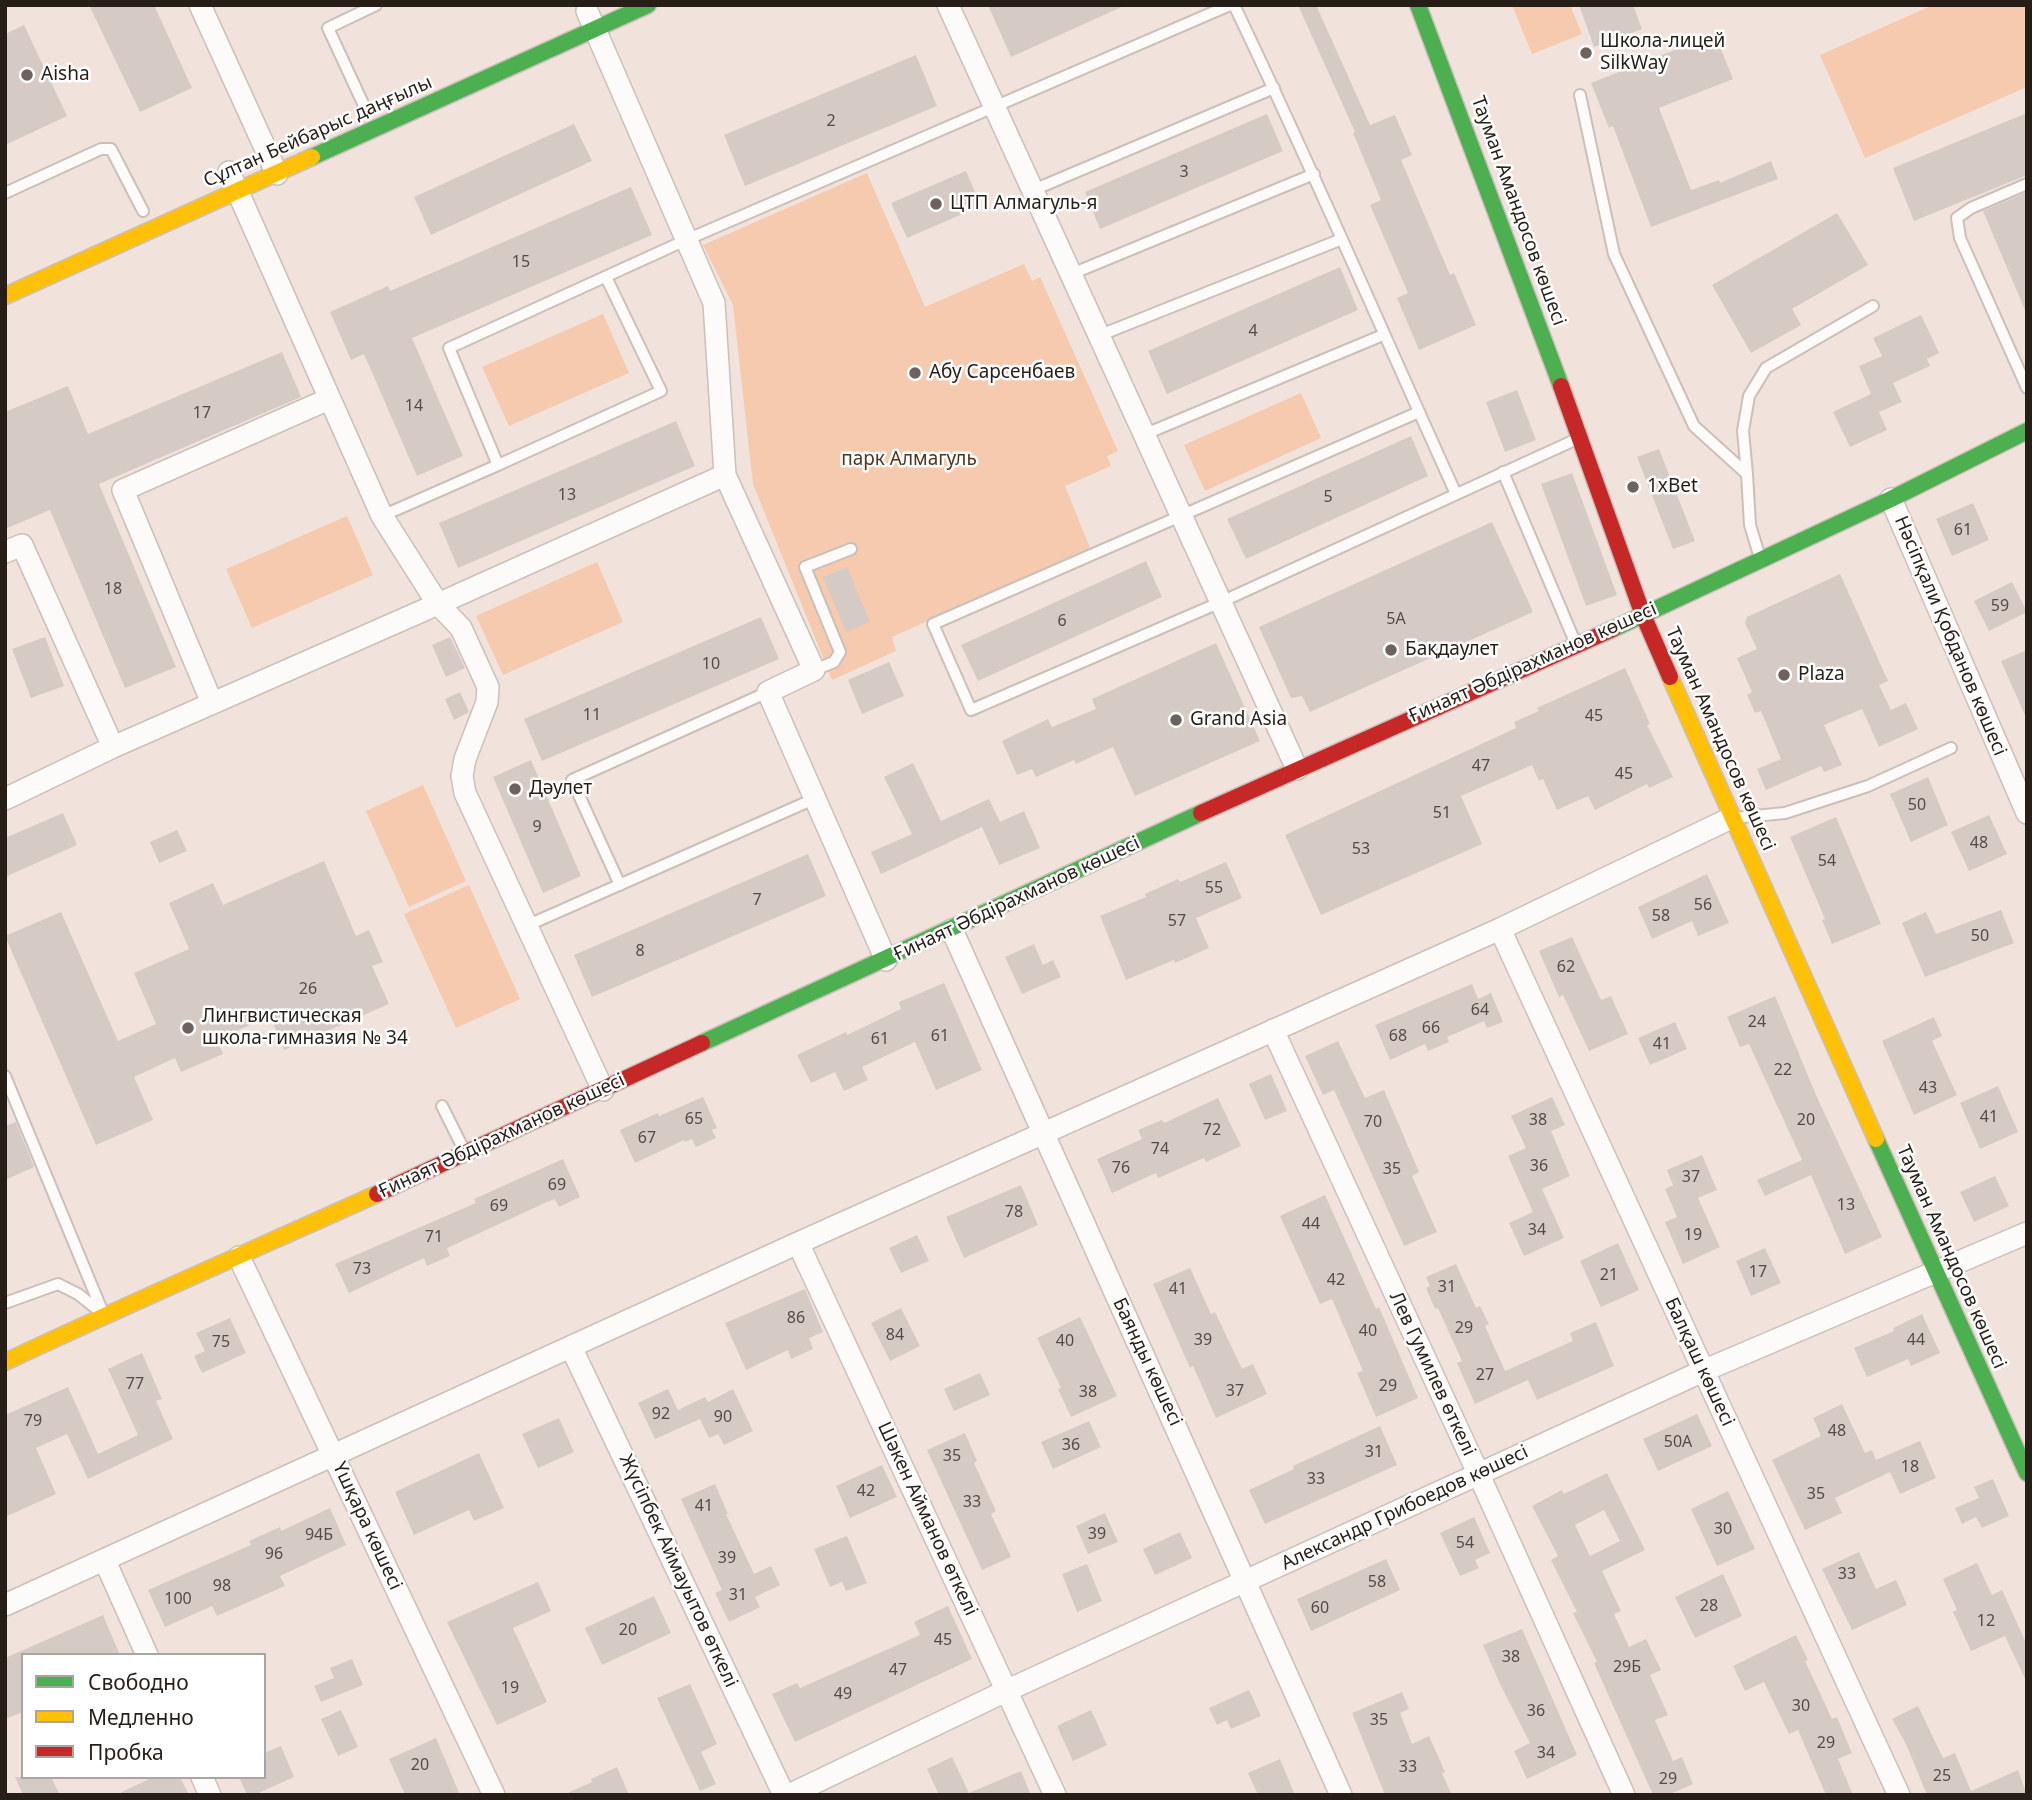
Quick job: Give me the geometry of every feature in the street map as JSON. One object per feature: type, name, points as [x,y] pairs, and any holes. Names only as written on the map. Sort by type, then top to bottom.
[{"type":"main road","name":"Сұлтан Бейбарыс даңғылы","points":[[5,296],[277,174],[589,16],[648,5]]},
{"type":"main road","name":"Тауман Амандосов көшесі","points":[[1418,5],[1580,437],[1643,615],[1731,818],[2027,1473]]},
{"type":"main road","name":"Сұлтан Бейбарыс даңғылы","points":[[233,170],[275,151]]},
{"type":"main road","name":"Ғинаят Әбдірахманов көшесі","points":[[5,1362],[952,930],[1297,769],[1643,615],[1891,499],[2027,431]]},
{"type":"street","points":[[200,5],[275,151],[277,174]]},
{"type":"street","points":[[948,5],[1069,275],[1297,769]]},
{"type":"street","points":[[589,16],[714,303],[725,475],[814,670],[768,691],[886,960]]},
{"type":"street","points":[[233,170],[238,191],[382,516],[438,604],[461,628],[488,687],[487,702],[465,759],[462,776],[465,793],[603,1090]]},
{"type":"street","points":[[212,703],[123,490],[329,399]]},
{"type":"street","points":[[5,799],[113,747],[725,475]]},
{"type":"street","name":"Нәсіпқали Қобданов көшесі","points":[[1891,499],[2027,813]]},
{"type":"street","points":[[5,552],[22,545],[113,747]]},
{"type":"street","points":[[5,1605],[798,1244],[1500,929],[1731,818]]},
{"type":"street","name":"Балқаш көшесі","points":[[1500,929],[1899,1795]]},
{"type":"street","name":"Баянды көшесі","points":[[952,930],[1341,1795]]},
{"type":"street","name":"Лев Гумилев өткелі","points":[[1273,1030],[1625,1795]]},
{"type":"street","name":"Александр Грибоедов көшесі","points":[[786,1795],[1008,1690],[1703,1371],[2027,1233]]},
{"type":"street","name":"Шәкен Айманов өткелі","points":[[798,1244],[1055,1795]]},
{"type":"street","name":"Үшқара көшесі","points":[[239,1257],[494,1795]]},
{"type":"street","name":"Жүсіпбек Аймауытов өткелі","points":[[571,1347],[786,1795]]},
{"type":"street","points":[[104,1561],[146,1653]]},
{"type":"street","points":[[203,1779],[210,1795]]},
{"type":"lane","points":[[366,110],[328,28],[376,5]]},
{"type":"lane","points":[[498,464],[449,348],[686,240],[1232,5],[1314,174],[1383,335],[1456,494]]},
{"type":"lane","points":[[1031,191],[1274,88]]},
{"type":"lane","points":[[1580,94],[1614,254],[1694,426],[1747,474]]},
{"type":"lane","points":[[5,193],[101,149],[111,149],[143,211]]},
{"type":"lane","points":[[1069,275],[1314,174]]},
{"type":"lane","points":[[2027,184],[1970,208],[1957,218],[1960,238],[2027,388]]},
{"type":"lane","points":[[1098,336],[1342,239]]},
{"type":"lane","points":[[382,516],[661,391],[606,277]]},
{"type":"lane","points":[[1760,558],[1750,525],[1743,431],[1749,396],[1766,368],[1873,306]]},
{"type":"lane","points":[[1143,435],[1383,335]]},
{"type":"lane","points":[[1419,412],[933,624],[971,710],[1221,602],[1580,437]]},
{"type":"lane","points":[[1503,472],[1577,644]]},
{"type":"lane","points":[[814,670],[834,662],[840,652],[805,567],[851,549]]},
{"type":"lane","points":[[620,886],[572,780],[768,691]]},
{"type":"lane","points":[[1731,818],[1785,813],[1868,786],[1951,748]]},
{"type":"lane","points":[[526,926],[814,799]]},
{"type":"lane","points":[[5,1076],[104,1315]]},
{"type":"lane","points":[[442,1105],[465,1152]]},
{"type":"lane","points":[[5,1303],[58,1284],[78,1294],[104,1315]]},
{"type":"green space","points":[[1512,5],[1570,5],[1582,34],[1532,54]]},
{"type":"green space","points":[[1933,5],[2024,5],[2027,13],[2027,87],[1865,158],[1820,55]]},
{"type":"green space","name":"парк Алмагуль","points":[[867,173],[925,307],[1024,264],[1032,281],[1040,277],[1118,451],[1107,456],[1111,466],[1065,486],[1090,548],[892,637],[896,651],[832,680],[753,484],[733,305],[703,245]]},
{"type":"green space","points":[[603,314],[629,373],[509,426],[482,367]]},
{"type":"green space","points":[[1301,393],[1321,438],[1205,491],[1184,445]]},
{"type":"green space","points":[[347,516],[373,575],[252,628],[226,569]]},
{"type":"green space","points":[[597,562],[623,622],[503,675],[476,616]]},
{"type":"green space","points":[[423,785],[466,881],[409,907],[366,811]]},
{"type":"green space","points":[[469,885],[520,999],[456,1028],[404,914]]},
{"type":"building","points":[[89,5],[154,5],[192,88],[140,112]]},
{"type":"building","points":[[988,5],[1126,5],[1011,57]]},
{"type":"building","points":[[1298,5],[1316,5],[1370,125],[1395,115],[1412,155],[1401,160],[1450,275],[1454,273],[1476,325],[1419,350],[1397,298],[1408,293],[1370,205],[1381,200],[1353,133],[1355,132]]},
{"type":"building","name":"Школа-лицей SilkWay","points":[[1579,5],[1633,5],[1642,29],[1594,47]]},
{"type":"building","name":"Aisha","points":[[24,25],[67,116],[5,145],[5,34]]},
{"type":"building","points":[[1715,34],[1733,79],[1659,108],[1691,190],[1719,180],[1720,183],[1771,161],[1778,179],[1651,227],[1613,126],[1609,128],[1591,83]]},
{"type":"building","points":[[916,55],[937,106],[745,186],[724,135]]},
{"type":"building","points":[[2027,113],[2027,175],[1914,221],[1893,168]]},
{"type":"building","points":[[1267,114],[1283,151],[1100,229],[1085,192]]},
{"type":"building","points":[[574,124],[592,161],[431,235],[414,197]]},
{"type":"building","name":"ЦТП Алмагуль-я","points":[[966,171],[981,206],[907,238],[891,203]]},
{"type":"building","points":[[631,187],[652,235],[412,338],[463,456],[417,476],[364,354],[351,360],[330,312],[388,286],[390,291]]},
{"type":"building","points":[[2025,193],[2027,198],[2027,315],[1983,211]]},
{"type":"building","points":[[1837,213],[1868,265],[1792,309],[1801,325],[1751,353],[1712,285]]},
{"type":"building","points":[[1340,267],[1358,310],[1167,394],[1148,351]]},
{"type":"building","points":[[1921,315],[1939,353],[1927,359],[1930,366],[1893,383],[1902,402],[1879,412],[1887,430],[1850,447],[1833,412],[1871,394],[1859,366],[1882,356],[1873,338]]},
{"type":"building","points":[[282,352],[301,397],[99,484],[176,667],[125,688],[50,510],[5,529],[5,412],[68,386],[88,434]]},
{"type":"building","points":[[1517,390],[1536,440],[1505,452],[1486,402]]},
{"type":"building","points":[[676,421],[695,466],[458,568],[439,523]]},
{"type":"building","points":[[1411,436],[1428,476],[1246,559],[1227,519]]},
{"type":"building","points":[[1659,449],[1695,541],[1673,549],[1637,457]]},
{"type":"building","points":[[1572,473],[1617,595],[1586,606],[1541,484]]},
{"type":"building","points":[[1973,503],[1989,540],[1952,556],[1936,519]]},
{"type":"building","points":[[1492,522],[1533,612],[1310,712],[1302,696],[1291,698],[1259,627]]},
{"type":"building","points":[[1146,561],[1162,597],[978,681],[961,645]]},
{"type":"building","points":[[847,567],[870,622],[846,632],[823,577]]},
{"type":"building","points":[[1840,574],[1888,681],[1879,685],[1891,710],[1906,703],[1918,729],[1879,747],[1862,709],[1824,725],[1842,765],[1824,772],[1821,766],[1766,790],[1757,769],[1781,759],[1761,711],[1755,713],[1747,695],[1752,692],[1737,658],[1757,649],[1745,623],[1747,617]]},
{"type":"building","points":[[2012,582],[2027,612],[1989,631],[1974,601]]},
{"type":"building","points":[[761,617],[779,659],[542,761],[524,719]]},
{"type":"building","points":[[45,637],[64,686],[31,698],[12,649]]},
{"type":"building","points":[[450,637],[465,668],[446,677],[432,645]]},
{"type":"building","name":"Grand Asia","points":[[1216,643],[1260,741],[1135,796],[1113,747],[1076,764],[1074,760],[1036,777],[1032,769],[1017,775],[1002,741],[1048,719],[1052,727],[1096,709],[1092,699]]},
{"type":"building","points":[[2027,650],[2027,720],[2001,661]]},
{"type":"building","points":[[889,662],[904,696],[862,714],[848,680]]},
{"type":"building","points":[[1625,668],[1650,724],[1647,725],[1673,777],[1649,788],[1647,784],[1595,810],[1588,796],[1557,810],[1543,779],[1539,781],[1532,765],[1461,796],[1482,844],[1321,915],[1285,835],[1516,728],[1514,722],[1539,711],[1537,708]]},
{"type":"building","points":[[460,692],[469,712],[454,720],[445,699]]},
{"type":"building","points":[[531,760],[581,876],[543,893],[493,777]]},
{"type":"building","points":[[913,763],[941,821],[989,799],[1000,822],[1024,811],[1040,848],[999,865],[982,827],[881,874],[871,852],[912,834],[884,777]]},
{"type":"building","points":[[1928,777],[1948,825],[1911,842],[1890,794]]},
{"type":"building","points":[[63,813],[77,845],[5,877],[5,838]]},
{"type":"building","points":[[1989,815],[2007,854],[1969,871],[1951,832]]},
{"type":"building","points":[[1836,817],[1881,924],[1832,944],[1822,920],[1825,919],[1790,837]]},
{"type":"building","points":[[177,830],[187,851],[159,863],[150,842]]},
{"type":"building","points":[[808,854],[826,896],[592,997],[574,955]]},
{"type":"building","points":[[324,861],[356,936],[369,930],[383,962],[372,966],[389,1004],[284,1050],[270,1016],[217,1040],[223,1054],[181,1072],[175,1058],[134,1077],[153,1120],[96,1145],[5,936],[61,912],[118,1041],[156,1024],[134,973],[189,949],[169,903],[213,883],[223,905]]},
{"type":"building","points":[[1226,862],[1242,898],[1196,918],[1209,948],[1126,980],[1100,916],[1146,897],[1145,894],[1178,879],[1180,882]]},
{"type":"building","points":[[1707,874],[1729,923],[1698,936],[1692,921],[1652,939],[1638,907]]},
{"type":"building","points":[[2001,910],[2014,943],[1925,977],[1902,923],[1926,912],[1936,934]]},
{"type":"building","points":[[1572,937],[1601,1000],[1611,996],[1628,1034],[1589,1051],[1563,995],[1559,997],[1539,951]]},
{"type":"building","points":[[1034,944],[1043,965],[1053,960],[1061,977],[1022,994],[1005,957]]},
{"type":"building","points":[[944,983],[982,1070],[936,1090],[915,1042],[862,1067],[868,1080],[844,1091],[835,1072],[811,1083],[797,1055],[901,1009],[899,1002]]},
{"type":"building","points":[[1472,984],[1478,999],[1491,993],[1503,1022],[1487,1028],[1484,1021],[1447,1037],[1449,1042],[1428,1051],[1425,1044],[1390,1060],[1375,1025]]},
{"type":"building","points":[[1775,996],[1816,1095],[1882,1237],[1845,1254],[1811,1175],[1765,1196],[1757,1180],[1802,1160],[1749,1044],[1740,1047],[1727,1017]]},
{"type":"building","points":[[1934,1017],[1942,1036],[1932,1041],[1957,1095],[1914,1115],[1882,1041]]},
{"type":"building","points":[[1675,1022],[1687,1049],[1650,1065],[1638,1038]]},
{"type":"building","points":[[1338,1041],[1365,1098],[1384,1090],[1419,1172],[1412,1176],[1437,1232],[1404,1246],[1334,1090],[1323,1095],[1305,1056]]},
{"type":"building","points":[[1271,1074],[1287,1111],[1265,1120],[1249,1084]]},
{"type":"building","points":[[1998,1086],[2018,1132],[1980,1149],[1960,1103]]},
{"type":"building","points":[[703,1097],[717,1128],[712,1130],[716,1138],[696,1147],[692,1139],[685,1142],[684,1140],[635,1163],[620,1130]]},
{"type":"building","points":[[1552,1097],[1565,1125],[1551,1131],[1570,1176],[1542,1189],[1564,1238],[1524,1256],[1509,1223],[1533,1212],[1508,1156],[1526,1148],[1511,1116]]},
{"type":"building","points":[[1218,1098],[1241,1146],[1206,1162],[1204,1158],[1158,1178],[1156,1173],[1112,1193],[1097,1159],[1142,1139],[1138,1130],[1162,1120],[1164,1123]]},
{"type":"building","points":[[16,1122],[34,1167],[5,1180],[5,1126]]},
{"type":"building","points":[[1702,1155],[1717,1190],[1698,1198],[1720,1247],[1683,1264],[1665,1222],[1677,1217],[1665,1189],[1673,1185],[1667,1170]]},
{"type":"building","points":[[563,1159],[580,1197],[559,1207],[555,1199],[547,1202],[447,1248],[450,1256],[427,1266],[424,1258],[349,1293],[335,1264],[476,1203],[474,1199]]},
{"type":"building","points":[[1995,1176],[2009,1206],[1974,1222],[1960,1192]]},
{"type":"building","points":[[1021,1185],[1038,1225],[964,1258],[946,1217]]},
{"type":"building","points":[[1325,1195],[1376,1309],[1379,1307],[1418,1398],[1376,1417],[1357,1373],[1363,1371],[1332,1299],[1320,1304],[1280,1216]]},
{"type":"building","points":[[917,1235],[929,1261],[901,1273],[889,1248]]},
{"type":"building","points":[[1618,1243],[1639,1290],[1601,1307],[1580,1261]]},
{"type":"building","points":[[1765,1248],[1781,1283],[1751,1296],[1736,1261]]},
{"type":"building","points":[[1456,1264],[1476,1308],[1480,1306],[1489,1324],[1485,1326],[1505,1371],[1573,1341],[1570,1333],[1596,1322],[1614,1366],[1537,1400],[1528,1380],[1475,1404],[1457,1363],[1462,1361],[1426,1288],[1430,1286],[1426,1277]]},
{"type":"building","points":[[1190,1268],[1211,1314],[1215,1312],[1242,1369],[1253,1364],[1267,1394],[1216,1418],[1193,1366],[1190,1368],[1153,1284]]},
{"type":"building","points":[[805,1289],[823,1332],[809,1338],[813,1349],[791,1359],[788,1350],[746,1370],[725,1323]]},
{"type":"building","points":[[901,1308],[920,1346],[890,1361],[871,1323]]},
{"type":"building","points":[[1922,1314],[1940,1353],[1911,1366],[1908,1359],[1867,1377],[1854,1348],[1894,1331],[1893,1328]]},
{"type":"building","points":[[1080,1317],[1117,1396],[1071,1417],[1058,1389],[1061,1388],[1037,1338]]},
{"type":"building","points":[[230,1318],[246,1353],[202,1373],[194,1356],[205,1351],[196,1333]]},
{"type":"building","points":[[142,1353],[162,1399],[156,1401],[173,1439],[88,1479],[67,1434],[36,1448],[56,1494],[5,1517],[5,1415],[68,1387],[98,1454],[138,1435],[108,1369]]},
{"type":"building","points":[[980,1373],[990,1395],[954,1411],[944,1389]]},
{"type":"building","points":[[668,1389],[678,1410],[705,1397],[708,1402],[733,1389],[753,1431],[724,1445],[718,1434],[709,1438],[700,1419],[655,1439],[638,1403]]},
{"type":"building","points":[[1842,1404],[1865,1453],[1872,1450],[1876,1460],[1920,1441],[1936,1478],[1900,1494],[1890,1472],[1835,1498],[1842,1513],[1805,1530],[1772,1460],[1821,1436],[1813,1418]]},
{"type":"building","points":[[1697,1414],[1712,1446],[1658,1471],[1643,1439]]},
{"type":"building","points":[[559,1418],[574,1452],[538,1468],[522,1434]]},
{"type":"building","points":[[1089,1421],[1101,1447],[1053,1469],[1041,1442]]},
{"type":"building","points":[[1380,1426],[1397,1465],[1265,1524],[1249,1490],[1294,1469],[1293,1466]]},
{"type":"building","points":[[965,1433],[977,1461],[974,1463],[996,1511],[991,1514],[1011,1557],[982,1570],[927,1450]]},
{"type":"building","points":[[479,1453],[504,1508],[474,1521],[469,1510],[414,1535],[395,1492]]},
{"type":"building","points":[[882,1465],[897,1497],[850,1518],[836,1486]]},
{"type":"building","points":[[1607,1473],[1645,1550],[1602,1571],[1621,1611],[1614,1614],[1629,1647],[1646,1639],[1661,1670],[1650,1675],[1668,1715],[1655,1720],[1673,1761],[1682,1757],[1693,1784],[1668,1795],[1653,1795],[1594,1663],[1597,1662],[1573,1613],[1577,1612],[1551,1560],[1558,1556],[1532,1506],[1562,1490],[1564,1494]],"holes":[[[1604,1510],[1620,1541],[1590,1556],[1575,1525]]]},
{"type":"building","points":[[1993,1479],[2009,1516],[1982,1528],[1976,1517],[1962,1524],[1955,1508],[1979,1498],[1974,1487]]},
{"type":"building","points":[[715,1484],[754,1574],[771,1566],[780,1585],[755,1597],[760,1607],[729,1622],[715,1593],[722,1590],[681,1499]]},
{"type":"building","points":[[1728,1491],[1755,1549],[1717,1566],[1691,1509]]},
{"type":"building","points":[[330,1508],[346,1545],[280,1576],[285,1586],[217,1616],[212,1606],[165,1627],[148,1590],[251,1545],[249,1541],[280,1527],[281,1531]]},
{"type":"building","points":[[1105,1513],[1118,1542],[1088,1554],[1076,1526]]},
{"type":"building","points":[[1474,1517],[1490,1553],[1475,1560],[1479,1568],[1460,1576],[1440,1533]]},
{"type":"building","points":[[1180,1532],[1192,1558],[1155,1575],[1143,1549]]},
{"type":"building","points":[[847,1536],[867,1583],[846,1591],[842,1582],[830,1587],[814,1549]]},
{"type":"building","points":[[1859,1552],[1876,1589],[1896,1580],[1907,1605],[1852,1630],[1822,1569]]},
{"type":"building","points":[[1386,1559],[1400,1590],[1311,1631],[1297,1599]]},
{"type":"building","points":[[1977,1563],[1992,1595],[2002,1590],[2027,1645],[2027,1683],[2005,1636],[1971,1651],[1953,1612],[1957,1610],[1943,1579]]},
{"type":"building","points":[[1087,1564],[1102,1601],[1077,1612],[1062,1574]]},
{"type":"building","points":[[1723,1574],[1742,1616],[1695,1638],[1675,1597]]},
{"type":"building","points":[[538,1582],[551,1611],[513,1628],[547,1702],[497,1725],[447,1622]]},
{"type":"building","points":[[654,1596],[671,1633],[602,1665],[585,1628]]},
{"type":"building","points":[[948,1606],[972,1659],[795,1742],[772,1694],[797,1683],[800,1688],[920,1635],[914,1622]]},
{"type":"building","points":[[103,1615],[119,1653],[21,1653],[21,1713],[5,1719],[5,1658]]},
{"type":"building","points":[[1522,1629],[1577,1755],[1527,1779],[1514,1751],[1530,1743],[1483,1645]]},
{"type":"building","points":[[1796,1635],[1832,1719],[1837,1717],[1852,1753],[1838,1759],[1853,1795],[1826,1795],[1798,1730],[1789,1734],[1764,1682],[1745,1691],[1733,1666]]},
{"type":"building","points":[[352,1659],[363,1685],[321,1702],[314,1686],[334,1678],[330,1668]]},
{"type":"building","points":[[690,1684],[717,1744],[701,1752],[716,1784],[700,1791],[657,1698]]},
{"type":"building","points":[[1249,1690],[1261,1716],[1231,1729],[1227,1720],[1217,1725],[1209,1708]]},
{"type":"building","points":[[1402,1692],[1409,1709],[1400,1713],[1412,1744],[1429,1736],[1452,1795],[1385,1795],[1352,1713]]},
{"type":"building","points":[[1918,1706],[1943,1758],[1955,1753],[1971,1791],[2018,1770],[2027,1795],[1927,1795],[1906,1744],[1892,1719]]},
{"type":"building","points":[[341,1710],[358,1747],[338,1756],[321,1719]]},
{"type":"building","points":[[1091,1710],[1107,1745],[1073,1761],[1057,1726]]},
{"type":"building","points":[[436,1738],[460,1795],[405,1795],[389,1759]]},
{"type":"building","points":[[281,1746],[294,1777],[254,1795],[247,1795],[240,1779],[266,1779],[266,1752]]},
{"type":"building","points":[[952,1757],[969,1793],[1021,1771],[1031,1795],[939,1795],[927,1769]]},
{"type":"building","points":[[1280,1759],[1295,1795],[1258,1795],[1248,1773]]},
{"type":"building","points":[[617,1767],[629,1795],[563,1795],[592,1782],[591,1779]]},
{"type":"building","points":[[15,1777],[52,1779],[60,1795],[23,1795]]},
{"type":"building","points":[[149,1779],[181,1779],[189,1795],[116,1795]]},
{"type":"traffic: fast","points":[[312,157],[648,5]]},
{"type":"traffic: fast","points":[[1418,5],[1561,386]]},
{"type":"traffic: fast","points":[[1613,629],[1891,499],[2027,431]]},
{"type":"traffic: fast","points":[[702,1043],[1201,813]]},
{"type":"traffic: fast","points":[[1876,1139],[2027,1473]]},
{"type":"traffic: slow","points":[[5,296],[312,157]]},
{"type":"traffic: slow","points":[[1670,677],[1876,1139]]},
{"type":"traffic: slow","points":[[5,1362],[377,1194]]},
{"type":"traffic: jam","points":[[1561,386],[1643,615],[1670,677]]},
{"type":"traffic: jam","points":[[1201,813],[1613,629]]},
{"type":"traffic: jam","points":[[377,1194],[702,1043]]},
{"type":"place","name":"Школа-лицей SilkWay","points":[[1586,53]]},
{"type":"place","name":"Aisha","points":[[27,75]]},
{"type":"place","name":"ЦТП Алмагуль-я","points":[[936,204]]},
{"type":"place","name":"Абу Сарсенбаев","points":[[915,373]]},
{"type":"place","name":"1xBet","points":[[1633,487]]},
{"type":"place","name":"Бақдаулет","points":[[1391,650]]},
{"type":"place","name":"Plaza","points":[[1784,675]]},
{"type":"place","name":"Grand Asia","points":[[1176,720]]},
{"type":"place","name":"Дәулет","points":[[515,789]]},
{"type":"place","name":"Лингвистическая школа-гимназия № 34","points":[[188,1028]]}]
